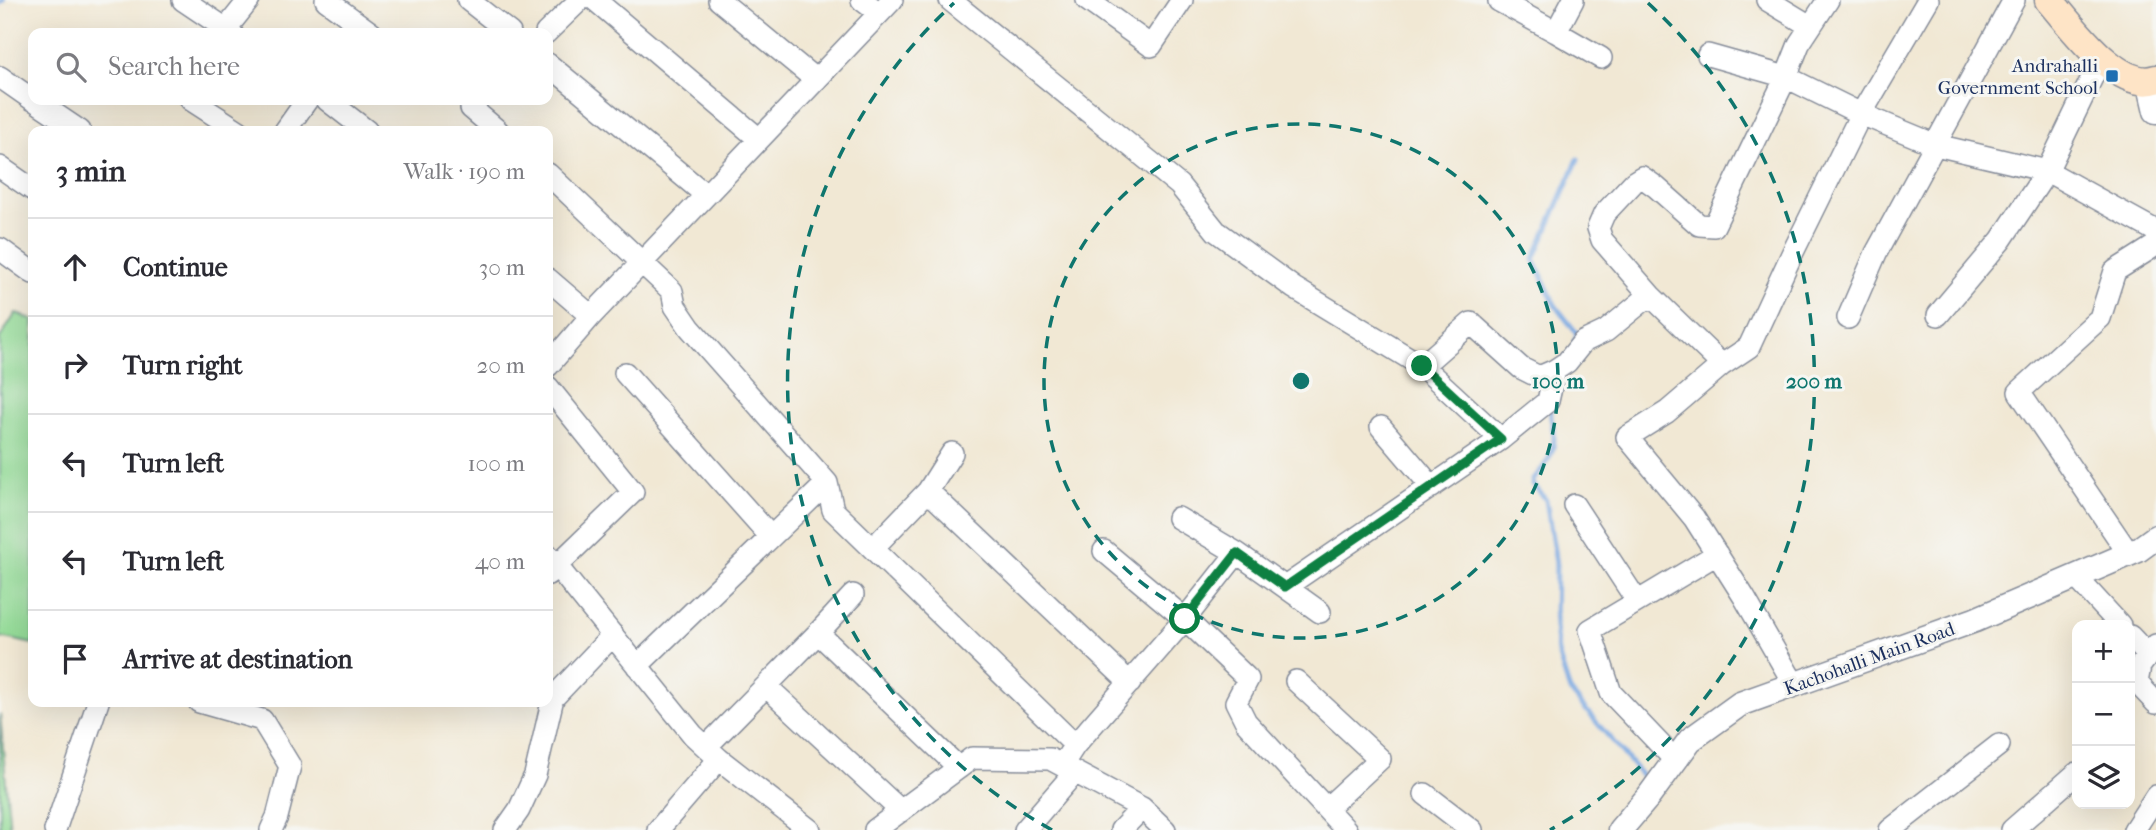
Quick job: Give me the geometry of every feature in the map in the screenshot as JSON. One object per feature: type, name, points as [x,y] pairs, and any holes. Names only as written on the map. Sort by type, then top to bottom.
[{"type":"main road","points":[[2049,0],[2101,59],[2122,74],[2152,80]]},
{"type":"street","points":[[183,0],[218,28]]},
{"type":"street","points":[[223,28],[249,0]]},
{"type":"street","points":[[326,0],[364,28]]},
{"type":"street","points":[[468,0],[504,28]]},
{"type":"street","points":[[551,28],[580,0]]},
{"type":"street","points":[[595,0],[759,139]]},
{"type":"street","points":[[719,0],[816,80]]},
{"type":"street","points":[[553,360],[591,316],[886,7],[862,0]]},
{"type":"street","points":[[950,0],[1179,185],[1216,231],[1294,288],[1422,366],[1501,439]]},
{"type":"street","points":[[1087,0],[1151,46],[1182,0]]},
{"type":"street","points":[[1556,32],[1573,0]]},
{"type":"street","points":[[1767,0],[1810,26]]},
{"type":"street","points":[[1722,365],[1650,295],[1602,240],[1598,228],[1604,214],[1633,182],[1642,177],[1699,225],[1714,226],[1786,77],[1799,44],[1828,0]]},
{"type":"street","points":[[1794,684],[1694,518],[1627,437],[1667,411],[1722,365],[1749,347],[1861,114],[1928,0]]},
{"type":"street","points":[[1848,318],[1876,253],[2014,0]]},
{"type":"street","points":[[1499,1],[1601,58]]},
{"type":"street","points":[[1708,55],[1786,77],[1861,114],[1936,145],[2047,171],[2156,232]]},
{"type":"street","points":[[1938,315],[2001,240],[2047,171],[2101,59]]},
{"type":"street","points":[[553,68],[706,195]]},
{"type":"street","points":[[0,77],[28,97]]},
{"type":"street","points":[[2152,80],[2156,111]]},
{"type":"street","points":[[41,105],[72,126]]},
{"type":"street","points":[[199,105],[231,126]]},
{"type":"street","points":[[289,126],[303,105]]},
{"type":"street","points":[[333,105],[361,126]]},
{"type":"street","points":[[472,105],[493,126]]},
{"type":"street","points":[[0,167],[28,187]]},
{"type":"street","points":[[553,179],[672,291],[675,306],[690,328],[827,484],[833,510],[1075,745]]},
{"type":"street","points":[[2129,554],[2019,392],[2100,318],[2115,271],[2156,245]]},
{"type":"street","points":[[0,249],[28,269]]},
{"type":"street","points":[[553,283],[591,316]]},
{"type":"street","points":[[1422,366],[1472,323],[1521,368],[1539,377],[1567,362],[1583,342],[1606,331],[1650,295]]},
{"type":"street","points":[[1285,587],[1501,439],[1548,401],[1555,370]]},
{"type":"street","points":[[625,373],[771,537]]},
{"type":"street","points":[[553,393],[634,492],[553,563]]},
{"type":"street","points":[[1381,427],[1432,487]]},
{"type":"street","points":[[873,548],[928,491],[952,453]]},
{"type":"street","points":[[637,666],[827,484]]},
{"type":"street","points":[[928,491],[1130,683]]},
{"type":"street","points":[[1574,505],[1637,601]]},
{"type":"street","points":[[1178,519],[1237,553],[1320,612]]},
{"type":"street","name":"Kachohalli Main Road","points":[[1620,830],[1690,740],[1740,704],[1975,620],[2129,554],[2156,537]]},
{"type":"street","points":[[1104,551],[1185,619],[1248,679],[1236,702],[1246,722],[1346,830]]},
{"type":"street","points":[[1025,830],[1069,769],[1075,745],[1185,619],[1237,553]]},
{"type":"street","points":[[1675,760],[1611,693],[1590,630],[1717,554]]},
{"type":"street","points":[[553,567],[693,735],[810,830]]},
{"type":"street","points":[[2076,577],[2115,620]]},
{"type":"street","points":[[668,826],[713,752],[766,685],[853,596]]},
{"type":"street","points":[[818,633],[959,768]]},
{"type":"street","points":[[553,698],[612,635]]},
{"type":"street","points":[[2135,639],[2152,650],[2140,666],[2137,683],[2156,703]]},
{"type":"street","points":[[1296,681],[1380,759],[1327,808]]},
{"type":"street","points":[[766,685],[888,823],[972,758],[1049,759],[1142,808],[1165,830]]},
{"type":"street","points":[[55,830],[96,707]]},
{"type":"street","points":[[216,707],[262,720],[290,766],[271,830]]},
{"type":"street","points":[[505,830],[519,810],[535,775],[551,707]]},
{"type":"street","points":[[1890,830],[1999,745]]},
{"type":"street","points":[[2012,830],[2072,777]]},
{"type":"street","points":[[1425,794],[1472,830]]},
{"type":"street","points":[[2134,830],[2156,796]]},
{"type":"street","points":[[1121,830],[1142,808]]},
{"type":"green space","points":[[16,313],[28,318],[28,643],[0,637],[0,338]]},
{"type":"green space","points":[[0,714],[10,830],[0,830]]},
{"type":"waterway","points":[[0,3],[3,0]]},
{"type":"waterway","points":[[1575,340],[1578,335],[1555,305],[1534,259],[1578,159]]},
{"type":"waterway","points":[[1551,407],[1553,448],[1533,484],[1546,500],[1556,563],[1555,626],[1558,653],[1570,691],[1649,784]]},
{"type":"place","name":"Andrahalli Government School","points":[[2112,76]]},
{"type":"route","points":[[1185,619],[1237,553],[1285,587],[1501,439],[1422,366]]}]
